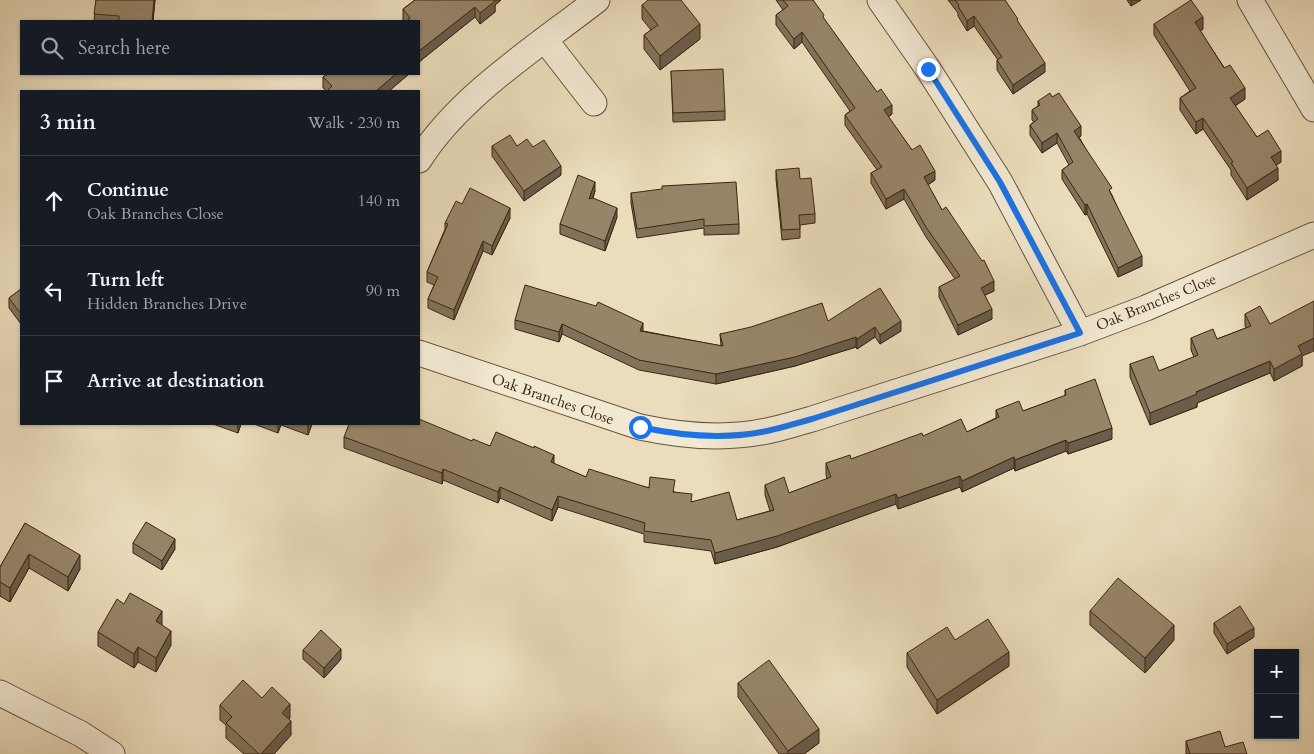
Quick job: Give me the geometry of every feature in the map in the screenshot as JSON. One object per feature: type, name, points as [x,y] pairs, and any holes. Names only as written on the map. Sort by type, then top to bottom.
[{"type":"street","points":[[420,158],[427,147],[452,119],[476,96],[597,0]]},
{"type":"street","points":[[880,0],[928,69],[1000,182],[1080,333]]},
{"type":"street","points":[[1250,0],[1314,109]]},
{"type":"street","points":[[545,40],[594,103]]},
{"type":"street","name":"Oak Branches Close","points":[[420,354],[640,427],[671,434],[737,436],[768,431],[812,419],[1080,333],[1146,308],[1314,235]]},
{"type":"street","points":[[0,693],[81,734],[112,754]]},
{"type":"building","points":[[96,0],[154,0],[152,20],[119,20],[119,16],[94,14]]},
{"type":"building","points":[[415,0],[495,1],[480,13],[475,7],[420,50],[420,20],[408,20],[410,18],[403,9]]},
{"type":"building","points":[[648,0],[681,0],[700,24],[660,56],[644,35],[658,25],[642,5]]},
{"type":"building","points":[[783,0],[813,0],[877,92],[881,89],[892,105],[884,110],[912,150],[920,145],[935,171],[924,177],[942,210],[946,207],[982,261],[984,260],[994,281],[981,288],[992,309],[958,325],[939,287],[960,276],[926,227],[904,189],[886,199],[871,173],[882,167],[845,115],[855,108],[802,32],[794,39],[776,15],[788,6]]},
{"type":"building","points":[[955,0],[1005,0],[1045,63],[1013,85],[997,60],[1002,57],[974,16],[967,21]]},
{"type":"building","points":[[1191,0],[1203,17],[1195,22],[1224,68],[1230,65],[1245,88],[1230,98],[1257,137],[1268,130],[1281,151],[1271,157],[1278,168],[1247,188],[1231,163],[1233,162],[1203,118],[1196,122],[1180,98],[1196,88],[1154,24]]},
{"type":"building","points":[[723,69],[725,111],[673,113],[671,71]]},
{"type":"building","points":[[326,75],[395,75],[377,90],[328,90],[332,86],[323,77]]},
{"type":"building","points":[[1050,93],[1052,97],[1059,93],[1081,126],[1074,131],[1112,188],[1109,190],[1142,256],[1118,268],[1087,204],[1085,205],[1062,170],[1073,162],[1057,133],[1042,143],[1030,125],[1038,119],[1032,110],[1040,105],[1038,101]]},
{"type":"building","points":[[510,135],[517,146],[527,139],[533,147],[544,140],[561,166],[524,191],[492,146]]},
{"type":"building","points":[[799,168],[800,179],[811,178],[815,214],[799,215],[800,229],[782,230],[776,170]]},
{"type":"building","points":[[578,175],[595,182],[589,199],[593,198],[617,208],[605,241],[560,224]]},
{"type":"building","points":[[736,182],[739,224],[704,226],[704,219],[637,229],[631,193],[662,189],[662,186]]},
{"type":"building","points":[[470,188],[510,208],[492,246],[483,241],[454,310],[428,299],[438,277],[427,272],[448,224],[445,223],[456,201],[462,204]]},
{"type":"building","points":[[525,285],[596,306],[598,302],[643,323],[640,331],[723,346],[720,334],[751,327],[822,303],[828,321],[880,288],[901,321],[880,335],[875,327],[857,339],[856,337],[795,357],[716,374],[639,360],[562,324],[559,332],[515,320]]},
{"type":"building","points":[[20,290],[20,313],[9,298]]},
{"type":"building","points":[[1314,301],[1314,338],[1298,346],[1302,354],[1274,369],[1270,361],[1150,413],[1130,364],[1153,356],[1159,371],[1198,355],[1191,338],[1213,329],[1217,339],[1251,326],[1245,314],[1260,306],[1270,324]]},
{"type":"building","points":[[1095,379],[1112,428],[1068,443],[1066,440],[1015,460],[1014,457],[962,481],[960,476],[898,498],[896,494],[777,536],[715,553],[711,540],[644,531],[645,523],[558,496],[552,510],[500,487],[498,492],[443,469],[442,473],[344,437],[349,425],[420,425],[420,419],[472,441],[473,439],[490,446],[496,432],[554,455],[551,462],[586,477],[589,469],[649,488],[650,477],[675,480],[673,492],[692,494],[691,502],[729,492],[737,520],[774,510],[765,485],[784,477],[789,493],[831,477],[826,463],[850,455],[851,459],[922,433],[923,436],[961,419],[967,432],[999,417],[996,410],[1019,401],[1023,411],[1066,395],[1065,390]]},
{"type":"building","points":[[146,522],[175,539],[162,561],[133,543]]},
{"type":"building","points":[[25,523],[80,555],[68,577],[29,554],[10,588],[0,582],[0,567]]},
{"type":"building","points":[[1118,578],[1174,625],[1145,658],[1090,611]]},
{"type":"building","points":[[130,593],[162,611],[156,621],[171,631],[156,658],[138,647],[134,654],[98,632],[117,599],[124,604]]},
{"type":"building","points":[[1240,606],[1254,628],[1227,644],[1214,623]]},
{"type":"building","points":[[988,619],[1009,652],[937,700],[907,653],[947,627],[955,640]]},
{"type":"building","points":[[321,630],[341,649],[324,668],[303,650]]},
{"type":"building","points":[[769,660],[819,729],[788,751],[738,683]]},
{"type":"building","points":[[243,680],[262,698],[272,687],[290,704],[282,713],[291,721],[261,754],[226,723],[232,717],[220,705]]},
{"type":"building","points":[[1220,731],[1225,747],[1243,742],[1247,754],[1190,754],[1186,741]]},
{"type":"route","points":[[640,427],[671,434],[702,436],[737,436],[768,431],[812,419],[1080,333],[1000,182],[928,69]]}]
